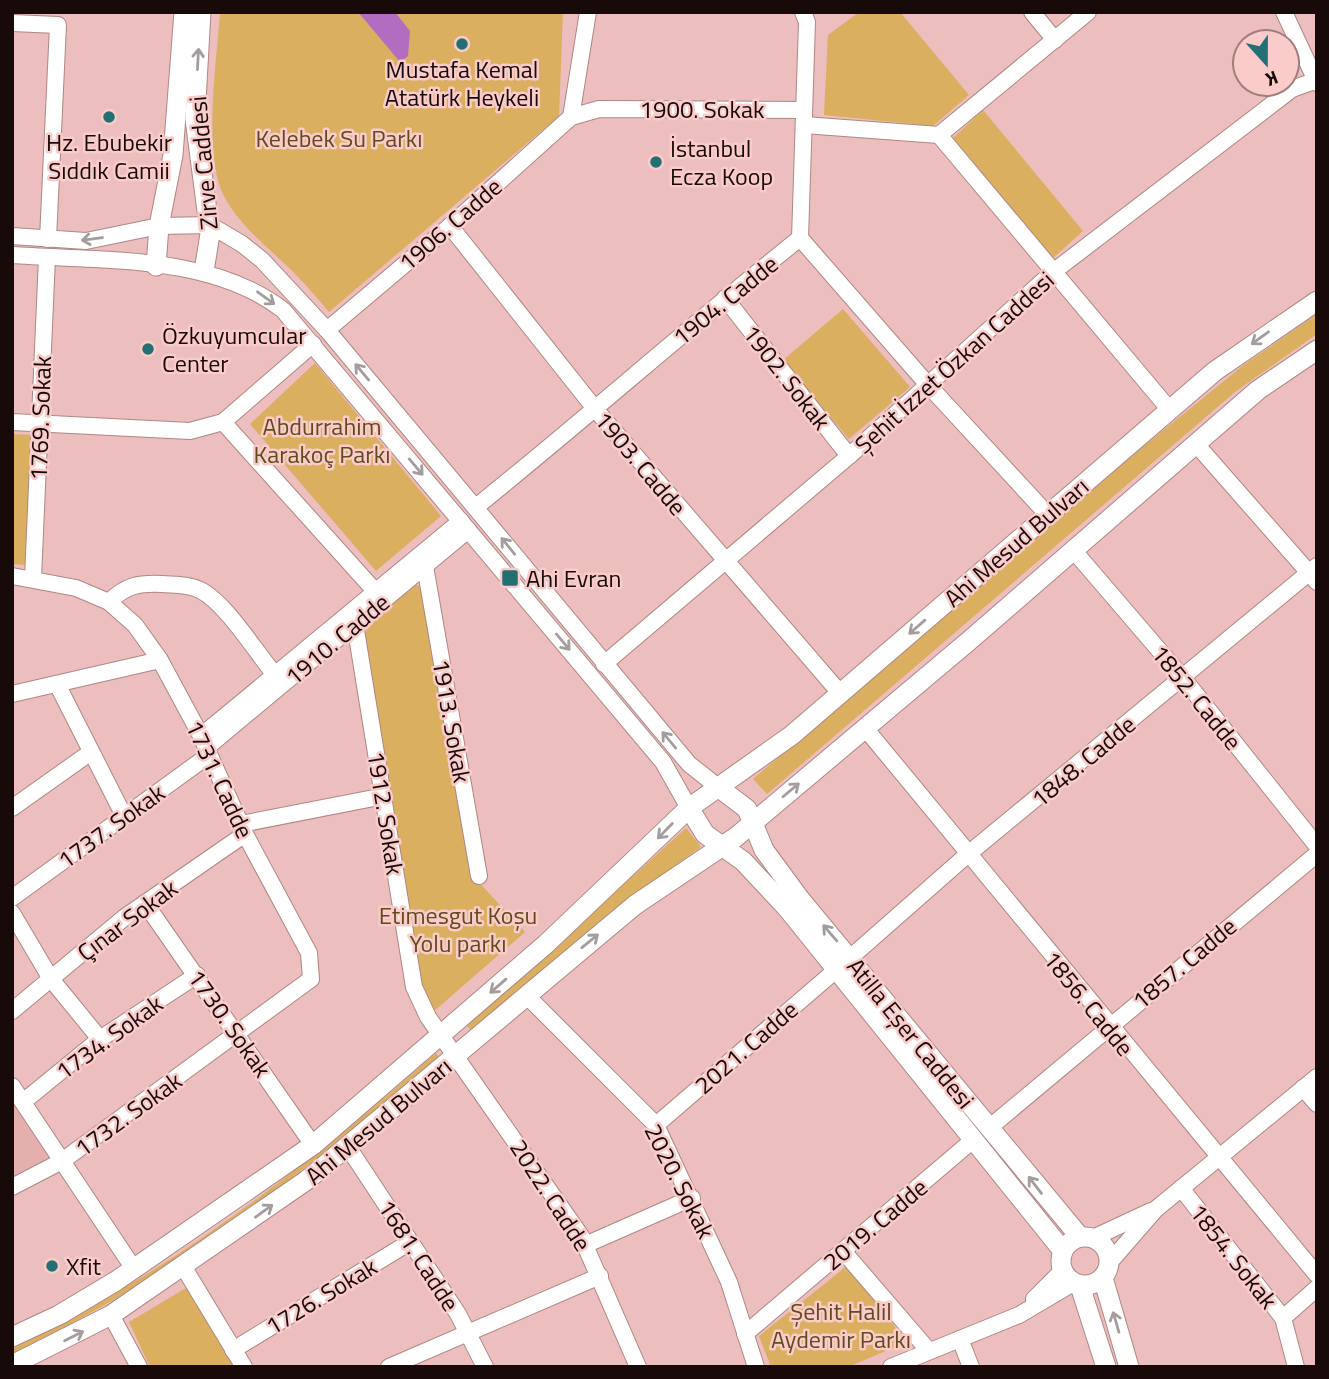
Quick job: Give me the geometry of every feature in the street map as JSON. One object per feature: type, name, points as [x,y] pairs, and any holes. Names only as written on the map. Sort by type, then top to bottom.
[{"type":"main road","name":"Zirve Caddesi","points":[[156,266],[159,226],[173,155],[184,12]]},
{"type":"main road","name":"Zirve Caddesi","points":[[201,12],[195,119],[210,225],[210,243],[204,271]]},
{"type":"main road","name":"Ahi Mesud Bulvarı","points":[[12,1337],[71,1308],[134,1269],[313,1144],[441,1037],[546,944],[689,808],[773,750],[1170,409],[1253,343],[1317,301]]},
{"type":"main road","name":"Ahi Mesud Bulvarı","points":[[12,1365],[111,1315],[255,1218],[348,1147],[635,905],[723,847],[1074,551],[1258,390],[1317,349]]},
{"type":"main road","points":[[718,787],[741,802],[754,821]]},
{"type":"main road","points":[[689,808],[705,834],[723,847]]},
{"type":"main road","name":"Atilla Eşer Caddesi","points":[[754,821],[772,861],[843,963],[981,1134],[1086,1238]]},
{"type":"main road","name":"Atilla Eşer Caddesi","points":[[723,847],[744,861],[843,963]]},
{"type":"main road","name":"Atilla Eşer Caddesi","points":[[981,1134],[1069,1273],[1105,1367]]},
{"type":"main road","points":[[1106,1271],[1097,1283],[1069,1273],[1070,1241],[1086,1238],[1106,1249],[1106,1271],[1129,1367]]},
{"type":"street","points":[[571,117],[589,12]]},
{"type":"street","points":[[1032,12],[1055,40]]},
{"type":"street","points":[[1088,12],[939,135],[1170,409]]},
{"type":"street","points":[[1284,12],[1316,81]]},
{"type":"street","name":"1904. Cadde","points":[[476,507],[596,410],[725,298],[800,239],[810,15]]},
{"type":"street","points":[[12,23],[57,19],[48,239]]},
{"type":"street","name":"Şehit İzzet Özkan Caddesi","points":[[604,664],[849,456],[1053,272],[1292,89],[1316,81]]},
{"type":"street","name":"1906. Cadde","points":[[327,330],[450,226],[571,117],[599,109]]},
{"type":"street","name":"1900. Sokak","points":[[599,109],[804,118],[939,135]]},
{"type":"street","points":[[12,236],[94,240],[159,226],[210,225],[226,232],[262,260],[327,330],[689,764],[718,787]]},
{"type":"street","name":"1903. Cadde","points":[[450,226],[596,410],[840,693]]},
{"type":"street","points":[[800,239],[929,386],[1047,514]]},
{"type":"street","points":[[12,255],[204,271],[250,287],[283,310],[663,762],[689,808]]},
{"type":"street","name":"1769. Sokak","points":[[33,578],[47,257]]},
{"type":"street","name":"1902. Sokak","points":[[725,298],[849,456]]},
{"type":"street","points":[[12,422],[190,431],[223,422],[313,344]]},
{"type":"street","points":[[223,422],[375,591]]},
{"type":"street","points":[[1196,444],[1314,573]]},
{"type":"street","name":"1910. Cadde","points":[[206,746],[425,566],[465,525]]},
{"type":"street","name":"1910. Cadde","points":[[206,746],[275,675],[375,591],[465,525]]},
{"type":"street","name":"1852. Cadde","points":[[1074,551],[1182,678],[1317,846]]},
{"type":"street","name":"1913. Sokak","points":[[425,566],[479,876]]},
{"type":"street","name":"1848. Cadde","points":[[843,963],[967,855],[1314,573]]},
{"type":"street","name":"1731. Cadde","points":[[12,576],[76,588],[109,602],[135,625],[160,660],[206,746],[243,829],[309,953],[311,979],[239,1035]]},
{"type":"street","points":[[109,602],[124,588],[141,583],[188,586],[201,590],[217,604],[275,675]]},
{"type":"street","name":"1912. Sokak","points":[[355,624],[414,987],[441,1037]]},
{"type":"street","points":[[12,694],[160,660]]},
{"type":"street","points":[[57,684],[124,816]]},
{"type":"street","name":"1856. Cadde","points":[[865,728],[967,855],[1317,1275]]},
{"type":"street","name":"1737. Sokak","points":[[12,898],[124,816],[206,746]]},
{"type":"street","points":[[12,808],[91,752]]},
{"type":"street","points":[[243,829],[384,796]]},
{"type":"street","name":"Çınar Sokak","points":[[12,1011],[145,903],[243,829]]},
{"type":"street","name":"1857. Cadde","points":[[981,1134],[1317,854]]},
{"type":"street","name":"1730. Sokak","points":[[145,903],[313,1144]]},
{"type":"street","points":[[12,913],[51,979],[100,1039]]},
{"type":"street","name":"2021. Cadde","points":[[656,1125],[843,963]]},
{"type":"street","name":"1734. Sokak","points":[[23,1102],[100,1039],[197,975]]},
{"type":"street","name":"2020. Sokak","points":[[526,995],[656,1125],[729,1282],[756,1367]]},
{"type":"street","name":"1732. Sokak","points":[[12,1187],[62,1161],[239,1035]]},
{"type":"street","name":"2022. Cadde","points":[[441,1037],[585,1245],[638,1367]]},
{"type":"street","points":[[1106,1271],[1156,1209],[1317,1077]]},
{"type":"street","points":[[12,1086],[134,1269]]},
{"type":"street","points":[[1303,1088],[1317,1104]]},
{"type":"street","name":"2019. Cadde","points":[[745,1334],[981,1134]]},
{"type":"street","name":"1681. Cadde","points":[[348,1147],[467,1332],[485,1367]]},
{"type":"street","name":"1854. Sokak","points":[[1181,1188],[1283,1318],[1296,1367]]},
{"type":"street","points":[[585,1245],[692,1198]]},
{"type":"street","points":[[1086,1238],[1156,1209]]},
{"type":"street","name":"1726. Sokak","points":[[233,1350],[410,1242]]},
{"type":"street","points":[[844,1251],[929,1351]]},
{"type":"street","points":[[183,1266],[244,1367]]},
{"type":"street","points":[[891,1367],[1019,1315],[1069,1273]]},
{"type":"street","points":[[389,1367],[600,1276]]},
{"type":"street","points":[[1283,1318],[1317,1288]]},
{"type":"street","points":[[111,1315],[139,1367]]},
{"type":"street","points":[[960,1339],[971,1367]]},
{"type":"shaded area","points":[[358,12],[395,12],[410,31],[408,56],[400,62]]},
{"type":"shaded area","points":[[12,1099],[52,1157],[12,1178]]},
{"type":"green space","name":"Kelebek Su Parkı","points":[[220,12],[563,12],[559,116],[329,312],[301,280],[240,220],[225,198],[218,180],[214,158],[213,108]]},
{"type":"green space","points":[[859,12],[900,12],[969,95],[933,126],[824,115],[828,35]]},
{"type":"green space","points":[[983,110],[1083,231],[1053,258],[953,138]]},
{"type":"green space","points":[[843,309],[910,387],[849,439],[782,361]]},
{"type":"green space","points":[[1317,314],[1317,334],[1235,392],[767,794],[753,779],[1134,454],[1245,364]]},
{"type":"green space","name":"Abdurrahim Karakoç Parkı","points":[[315,363],[441,516],[376,571],[250,424]]},
{"type":"green space","points":[[12,434],[35,435],[26,565],[12,564]]},
{"type":"green space","name":"Etimesgut Koşu Yolu parkı","points":[[412,581],[422,589],[474,877],[525,932],[433,1012],[421,995],[365,632]]},
{"type":"green space","points":[[686,828],[701,847],[609,913],[471,1030],[467,1026]]},
{"type":"green space","points":[[436,1053],[439,1057],[339,1141],[235,1220],[127,1292],[12,1354],[12,1349],[125,1287],[234,1216],[337,1137]]},
{"type":"green space","name":"Şehit Halil Aydemir Parkı","points":[[847,1266],[907,1342],[848,1367],[771,1367],[759,1336]]},
{"type":"green space","points":[[186,1288],[234,1367],[150,1367],[129,1322]]},
{"type":"place","name":"Mustafa Kemal Atatürk Heykeli","points":[[462,44]]},
{"type":"place","name":"Hz. Ebubekir Sıddık Camii","points":[[109,117]]},
{"type":"place","name":"İstanbul Ecza Koop","points":[[656,162]]},
{"type":"place","name":"Özkuyumcular Center","points":[[148,349]]},
{"type":"place","name":"Ahi Evran","points":[[510,578]]},
{"type":"place","name":"Xfit","points":[[52,1266]]}]
